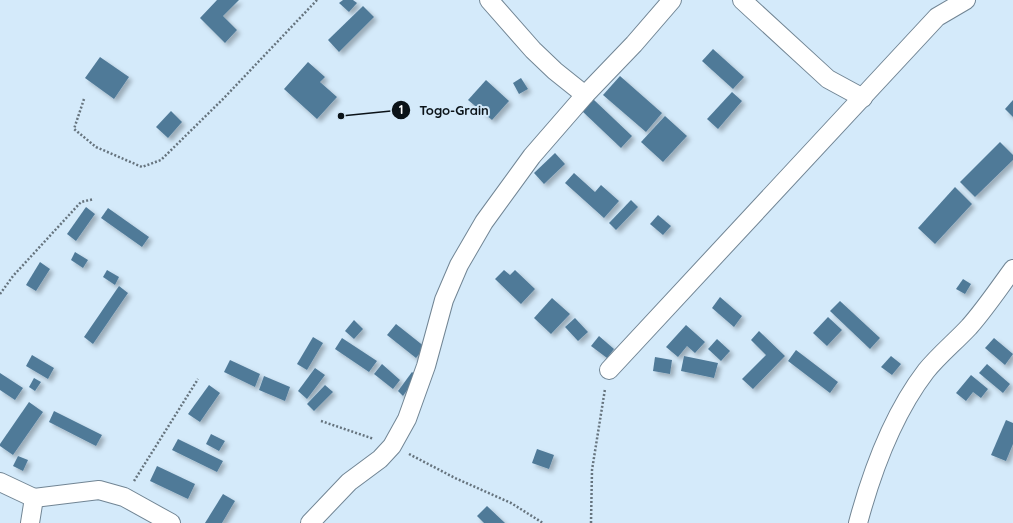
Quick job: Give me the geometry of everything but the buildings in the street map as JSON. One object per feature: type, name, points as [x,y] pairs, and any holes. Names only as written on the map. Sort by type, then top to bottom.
[{"type":"street","points":[[489,0],[533,50],[555,71],[585,95]]},
{"type":"street","points":[[310,523],[349,482],[380,459],[392,446],[407,419],[426,366],[444,300],[459,265],[484,222],[532,156],[585,95],[634,44],[672,0]]},
{"type":"street","points":[[742,0],[828,79],[863,98]]},
{"type":"street","points":[[608,370],[937,17],[966,0]]},
{"type":"street","points":[[858,523],[866,492],[881,453],[913,390],[927,370],[969,326],[1013,269]]},
{"type":"street","points":[[0,482],[34,498],[99,490],[124,497],[170,523]]},
{"type":"street","points":[[30,523],[34,498]]},
{"type":"path","points":[[84,99],[74,129],[96,147],[142,167],[161,160],[224,98],[318,0]]},
{"type":"path","points":[[0,294],[13,276],[81,202],[94,199]]},
{"type":"path","points":[[591,523],[592,470],[608,370]]},
{"type":"path","points":[[124,497],[198,379]]},
{"type":"path","points":[[321,421],[392,446],[455,478],[511,503],[543,523]]},
{"type":"place","name":"Togo-Grain","points":[[341,116]]}]
